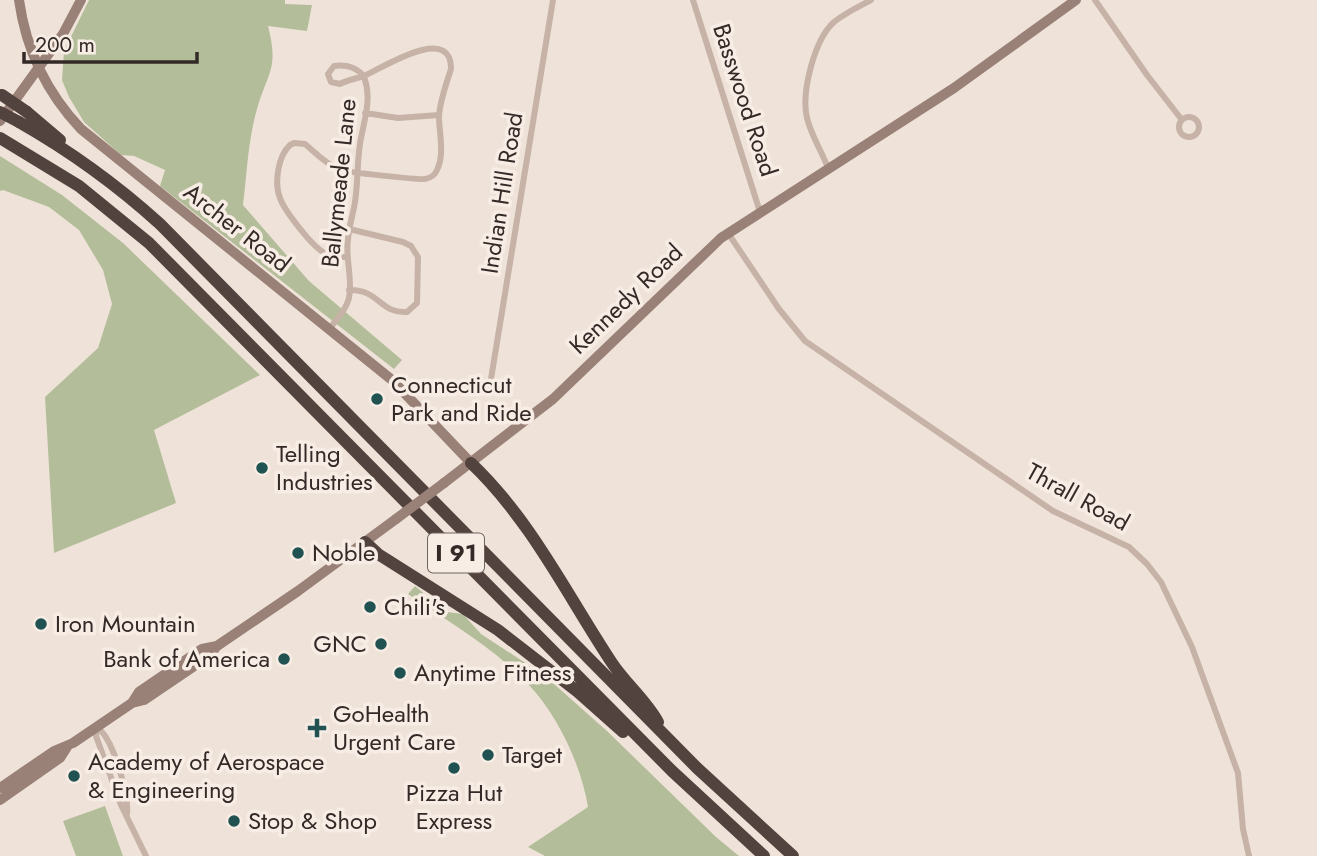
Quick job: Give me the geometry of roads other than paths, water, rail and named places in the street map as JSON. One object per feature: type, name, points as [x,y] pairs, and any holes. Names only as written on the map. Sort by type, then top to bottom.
[{"type":"highway","points":[[1,93],[23,117]]},
{"type":"highway","points":[[0,112],[23,117]]},
{"type":"highway","name":"I 91","points":[[23,117],[54,134],[71,153],[160,224],[722,793],[793,856]]},
{"type":"highway","name":"I 91","points":[[3,139],[79,186],[149,243],[650,748],[764,856]]},
{"type":"highway","points":[[471,463],[528,530],[614,665],[651,710],[664,735]]},
{"type":"highway","points":[[365,542],[378,554],[498,630],[578,692],[631,740],[650,748]]},
{"type":"street","name":"Archer Road","points":[[19,0],[26,33],[38,68],[62,107],[88,136],[403,390],[471,463]]},
{"type":"street","points":[[0,121],[68,27],[81,0]]},
{"type":"street","name":"Indian Hill Road","points":[[487,392],[553,0]]},
{"type":"street","name":"Basswood Road","points":[[693,0],[760,212]]},
{"type":"street","points":[[828,168],[807,120],[805,105],[812,64],[832,23],[871,0]]},
{"type":"street","name":"Kennedy Road","points":[[0,788],[132,703],[145,701],[209,656],[216,646],[298,591],[471,463],[553,399],[692,263],[728,233],[954,88],[1076,0]]},
{"type":"street","points":[[1095,0],[1182,120]]},
{"type":"street","points":[[347,257],[323,253],[281,201],[278,193],[279,169],[285,149],[293,143],[305,144],[331,166],[348,172],[429,178],[436,173],[440,159],[439,115],[451,62],[445,53],[427,50],[406,54],[364,76]]},
{"type":"street","name":"Ballymeade Lane","points":[[329,329],[345,309],[349,290],[349,229],[355,205],[368,97],[364,76],[348,66],[340,65],[330,69],[328,74],[335,85],[364,76]]},
{"type":"street","points":[[365,113],[398,117],[439,115]]},
{"type":"street","points":[[349,229],[411,246],[418,257],[417,303],[407,312],[390,310],[367,292],[349,290]]},
{"type":"street","name":"Thrall Road","points":[[728,233],[779,309],[805,341],[1052,511],[1129,547],[1147,564],[1161,582],[1177,611],[1238,773],[1243,829],[1250,856]]},
{"type":"street","points":[[96,727],[105,734],[121,777],[127,814],[146,856]]},
{"type":"street","name":"Kennedy Road","points":[[0,800],[60,758],[67,747]]},
{"type":"place","name":"Connecticut Park and Ride","points":[[377,399]]},
{"type":"place","name":"Telling Industries","points":[[262,468]]},
{"type":"place","name":"Noble","points":[[298,553]]},
{"type":"place","name":"Chili's","points":[[370,607]]},
{"type":"place","name":"Iron Mountain","points":[[41,624]]},
{"type":"place","name":"GNC","points":[[381,644]]},
{"type":"place","name":"Bank of America","points":[[284,659]]},
{"type":"place","name":"Anytime Fitness","points":[[400,673]]},
{"type":"place","name":"GoHealth Urgent Care","points":[[317,728]]},
{"type":"place","name":"Target","points":[[488,755]]},
{"type":"place","name":"Pizza Hut Express","points":[[454,768]]},
{"type":"place","name":"Academy of Aerospace & Engineering","points":[[74,776]]},
{"type":"place","name":"Stop & Shop","points":[[234,821]]}]
